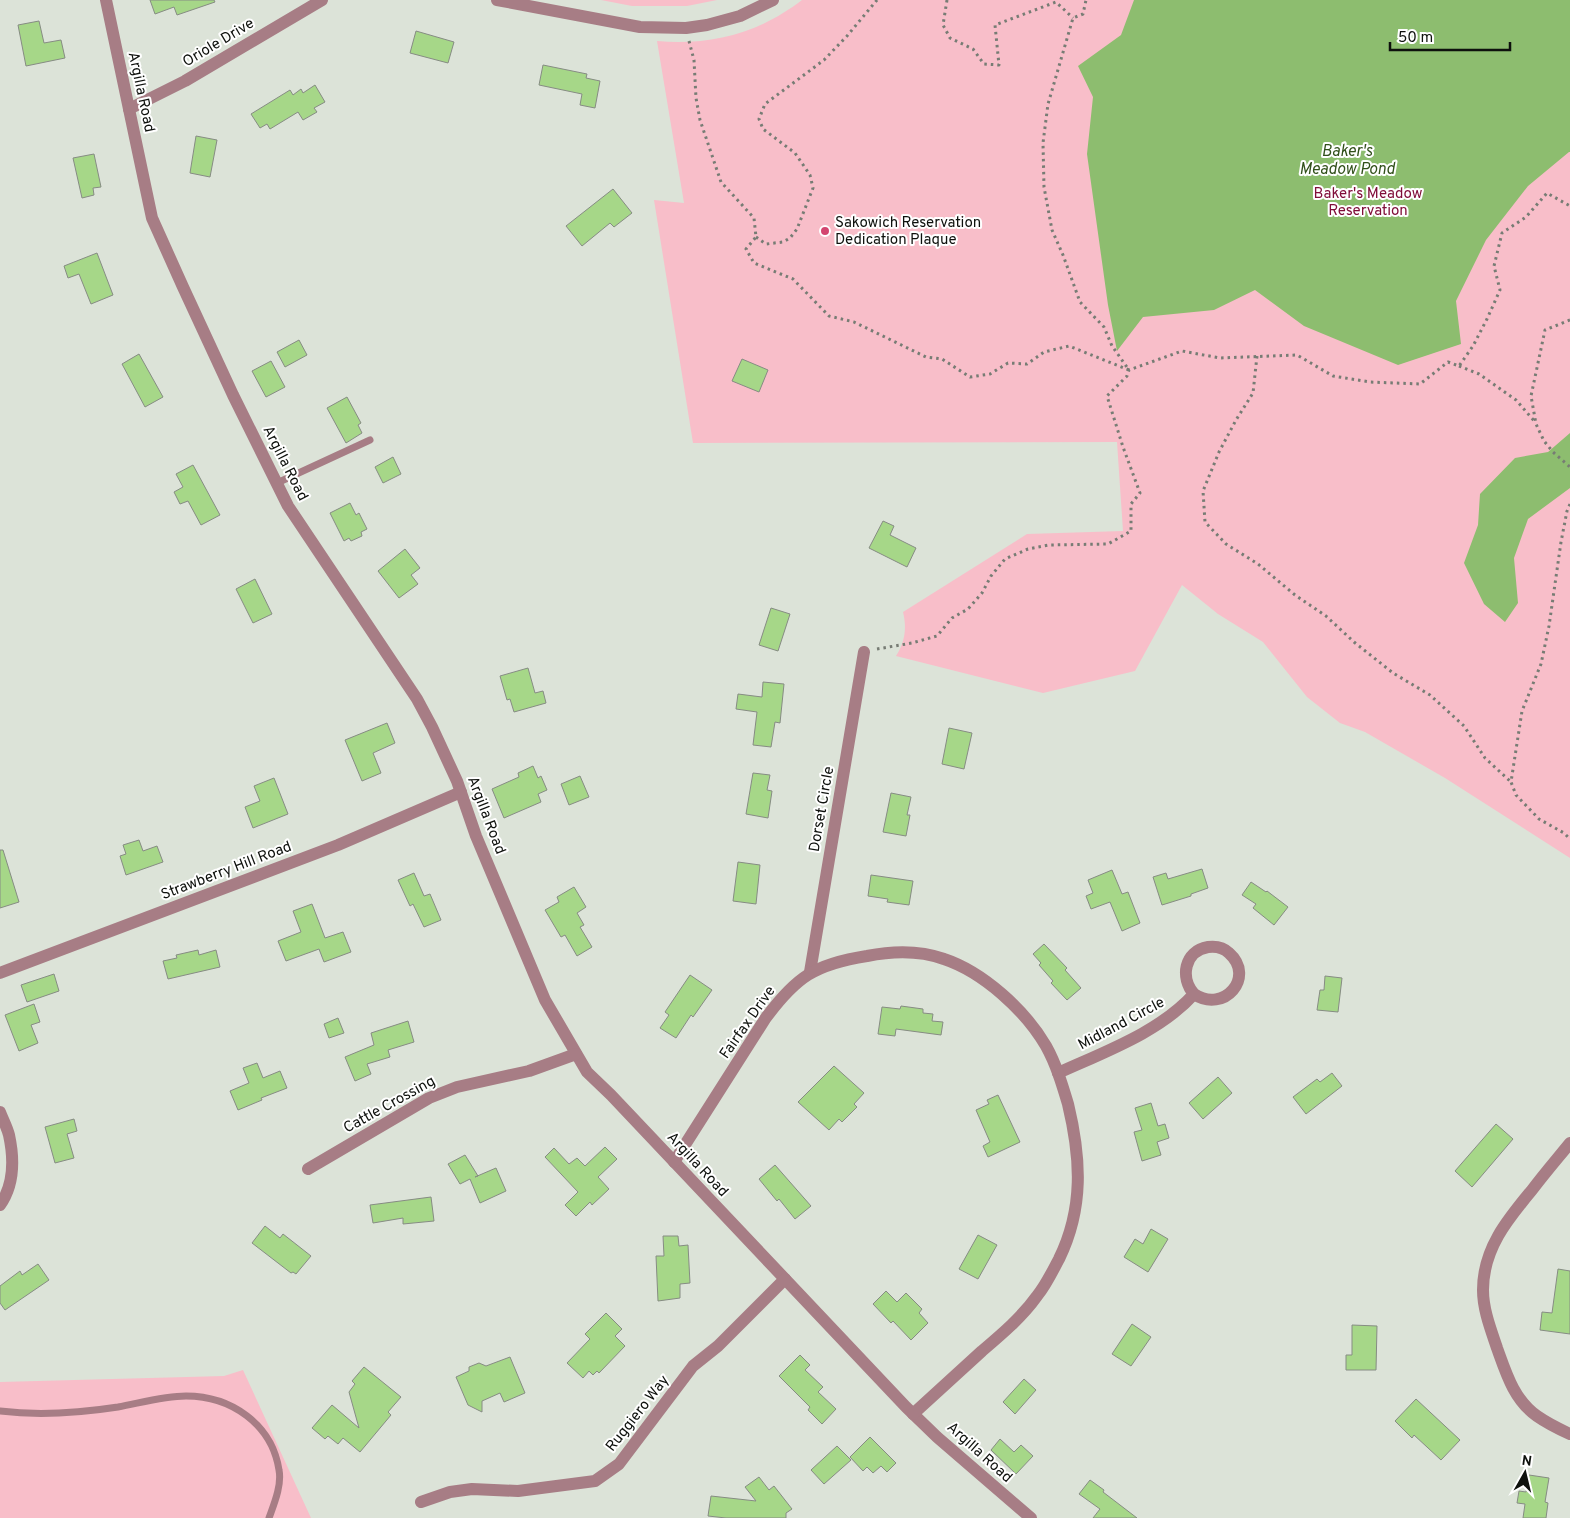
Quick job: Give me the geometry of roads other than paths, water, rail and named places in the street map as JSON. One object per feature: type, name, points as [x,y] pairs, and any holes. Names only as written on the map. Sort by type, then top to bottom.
[{"type":"street","name":"Argilla Road","points":[[106,0],[152,218],[233,395],[288,506],[417,699],[444,751],[476,836],[545,1000],[576,1054],[587,1072],[611,1094],[913,1414],[1031,1518]]},
{"type":"street","name":"Oriole Drive","points":[[129,109],[185,81],[322,0]]},
{"type":"street","points":[[497,0],[640,27],[686,28],[707,25],[740,16],[773,0]]},
{"type":"street","name":"Dorset Circle","points":[[810,972],[864,652]]},
{"type":"street","name":"Strawberry Hill Road","points":[[0,973],[338,845],[461,792]]},
{"type":"street","points":[[1211,947],[1217,947],[1228,952],[1235,960],[1239,971],[1234,990],[1227,996],[1216,1000],[1205,999],[1194,994],[1186,979],[1186,967],[1191,957],[1200,950],[1211,947]]},
{"type":"street","name":"Fairfax Drive","points":[[674,1162],[765,1019],[793,986],[810,972],[830,964],[854,958],[903,952],[925,954],[944,959],[978,976],[1010,1001],[1045,1045],[1058,1073],[1072,1120],[1079,1178],[1073,1218],[1065,1245],[1039,1295],[1025,1312],[913,1414]]},
{"type":"street","name":"Midland Circle","points":[[1058,1073],[1157,1025],[1183,1007],[1194,994]]},
{"type":"street","name":"Cattle Crossing","points":[[308,1169],[429,1098],[457,1087],[529,1071],[576,1054]]},
{"type":"street","points":[[0,1112],[8,1134],[12,1154],[12,1172],[4,1200],[0,1205]]},
{"type":"street","points":[[1570,1143],[1514,1211],[1500,1232],[1486,1261],[1482,1292],[1488,1320],[1504,1368],[1516,1394],[1536,1416],[1570,1434]]},
{"type":"street","name":"Ruggiero Way","points":[[421,1502],[450,1492],[472,1489],[518,1491],[595,1481],[619,1464],[694,1366],[718,1346],[785,1279]]},
{"type":"lane","points":[[277,483],[370,440]]},
{"type":"lane","points":[[0,1411],[53,1414],[109,1408],[186,1396],[224,1402],[250,1417],[269,1440],[272,1447],[280,1471],[274,1504],[269,1518]]},
{"type":"water","name":"Baker's Meadow Pond","points":[[1134,0],[1570,0],[1570,152],[1528,186],[1486,240],[1456,301],[1461,344],[1398,365],[1304,326],[1255,290],[1214,310],[1143,317],[1117,351],[1108,305],[1087,154],[1093,97],[1078,66],[1121,35]]},
{"type":"water","points":[[1570,433],[1570,488],[1528,519],[1514,558],[1518,603],[1505,622],[1484,604],[1464,563],[1478,525],[1480,494],[1515,458],[1548,452]]},
{"type":"place","name":"Sakowich Reservation Dedication Plaque","points":[[825,231]]},
{"type":"park label","name":"Baker's Meadow Reservation","points":[[1368,202]]}]
